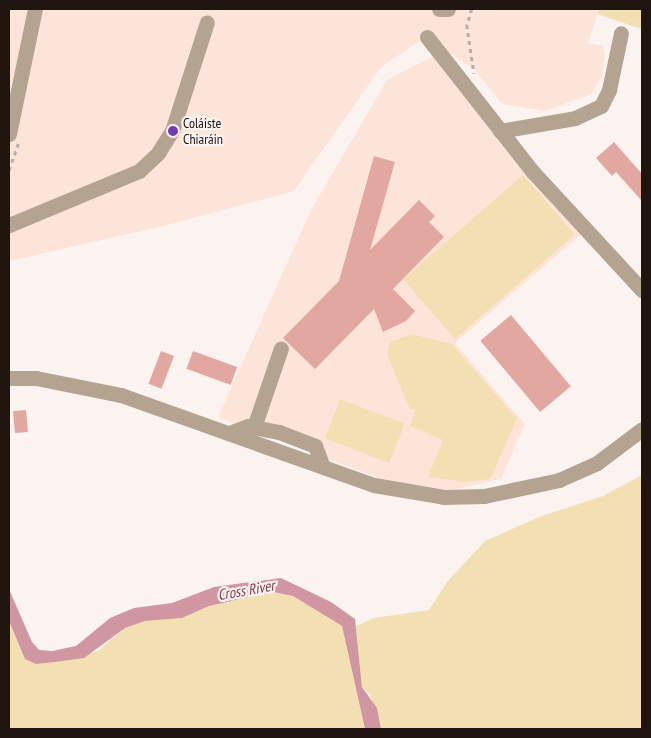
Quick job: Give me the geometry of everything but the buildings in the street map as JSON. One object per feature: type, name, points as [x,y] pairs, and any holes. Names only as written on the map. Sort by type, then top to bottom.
[{"type":"street","points":[[9,134],[36,9]]},
{"type":"street","points":[[439,9],[448,9]]},
{"type":"street","points":[[9,225],[139,171],[158,152],[172,131],[207,22]]},
{"type":"street","points":[[500,131],[575,118],[601,106],[609,90],[620,33]]},
{"type":"street","points":[[427,37],[533,172],[642,290]]},
{"type":"street","points":[[254,427],[282,348]]},
{"type":"street","points":[[9,378],[36,378],[121,395],[374,485],[407,493],[484,496],[559,480],[597,463],[642,430]]},
{"type":"street","points":[[228,433],[248,426],[279,432],[315,446],[323,467]]},
{"type":"path","points":[[472,9],[467,25],[475,78]]},
{"type":"shaded area","name":"Coláiste Chiaráin","points":[[9,9],[599,9],[588,43],[603,46],[605,55],[602,75],[591,94],[545,111],[502,104],[474,69],[426,37],[381,67],[294,191],[159,227],[9,261]]},
{"type":"shaded area","points":[[599,9],[642,9],[642,29],[597,14]]},
{"type":"shaded area","points":[[433,56],[586,230],[455,343],[525,424],[501,479],[452,490],[387,481],[218,417],[311,210],[387,80]]},
{"type":"shaded area","points":[[523,175],[575,235],[455,339],[403,279]]},
{"type":"shaded area","points":[[411,334],[452,344],[517,419],[490,479],[465,482],[428,477],[443,440],[410,426],[415,410],[410,409],[387,354],[390,342]]},
{"type":"shaded area","points":[[340,399],[404,424],[389,463],[325,438]]},
{"type":"shaded area","points":[[642,475],[642,729],[381,729],[370,694],[362,687],[356,626],[374,618],[429,610],[447,582],[485,541],[539,517],[603,496]]},
{"type":"shaded area","points":[[273,592],[293,596],[342,626],[365,729],[9,729],[9,621],[25,659],[55,662],[98,651],[125,628],[145,621],[182,618],[209,606]]},
{"type":"water","name":"Cross River","points":[[281,578],[331,602],[355,619],[362,687],[377,708],[381,729],[365,729],[342,626],[293,596],[273,592],[209,606],[182,618],[145,621],[125,628],[84,658],[36,664],[25,659],[9,621],[9,589],[32,642],[39,650],[52,651],[76,646],[110,618],[134,608],[172,603],[214,587]]},
{"type":"place","name":"Coláiste Chiaráin","points":[[173,131]]}]
